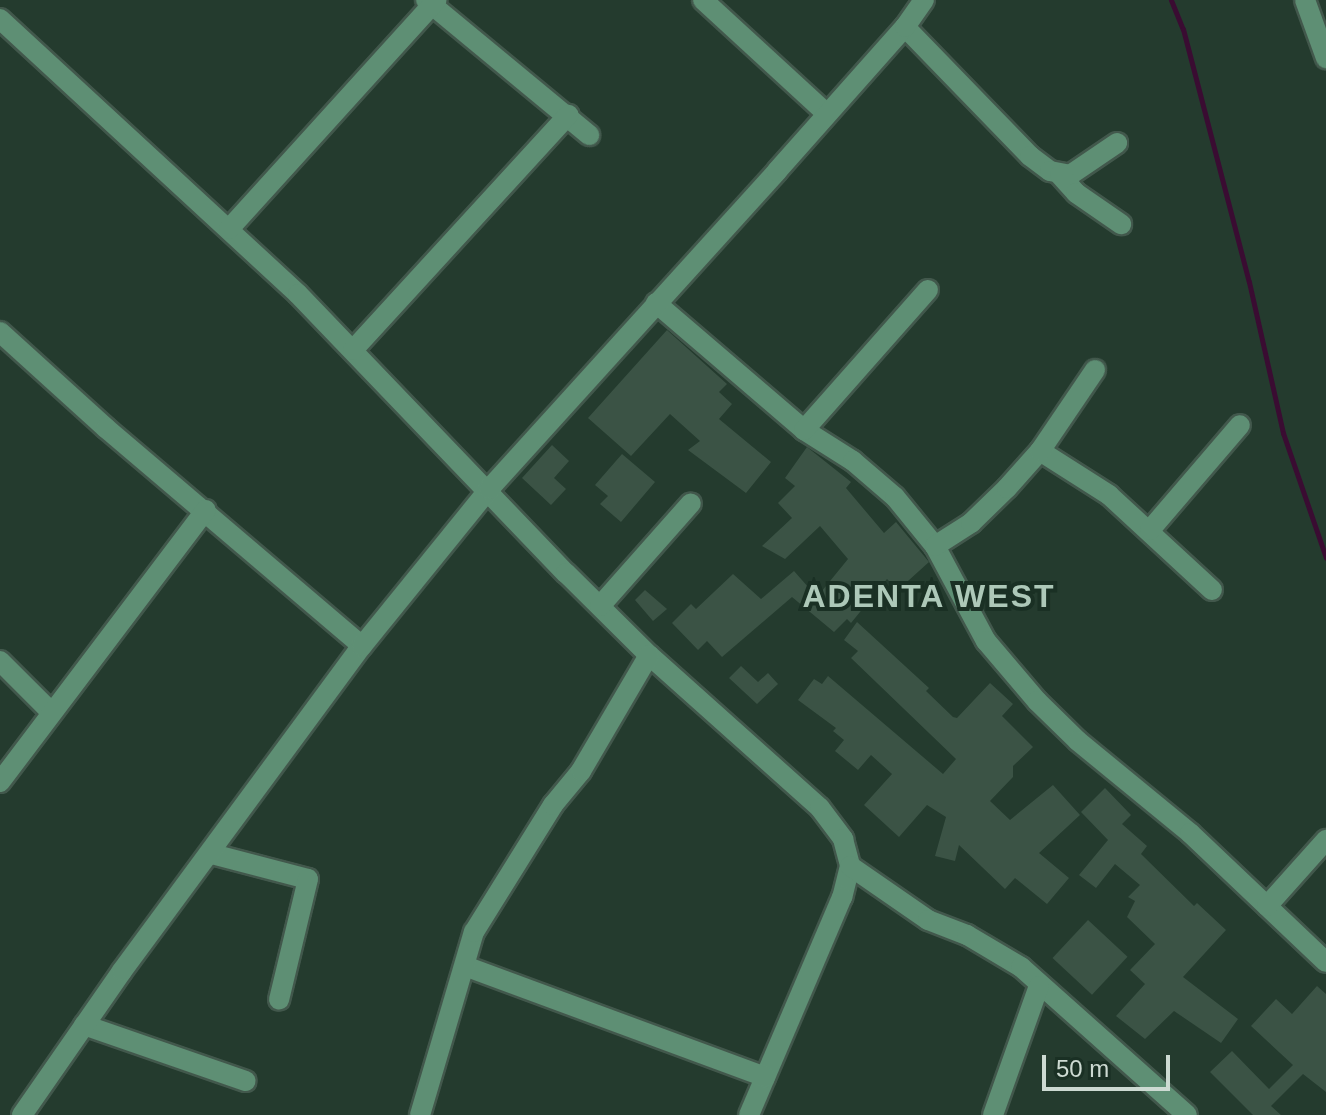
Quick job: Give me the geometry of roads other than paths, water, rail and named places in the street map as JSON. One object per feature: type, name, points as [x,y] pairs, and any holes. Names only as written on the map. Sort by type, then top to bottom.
[{"type":"street","points":[[703,0],[827,114]]},
{"type":"street","points":[[22,1115],[84,1025],[362,646],[489,489],[905,27],[924,0]]},
{"type":"street","points":[[1305,0],[1326,58]]},
{"type":"street","points":[[229,229],[432,2],[589,135]]},
{"type":"street","points":[[0,19],[229,229],[353,350],[649,655],[820,808],[843,839],[850,866],[842,897],[749,1115]]},
{"type":"street","points":[[905,27],[1030,156],[1060,175],[1076,193],[1121,224]]},
{"type":"street","points":[[353,350],[568,115]]},
{"type":"street","points":[[1060,175],[1070,175],[1117,143]]},
{"type":"street","points":[[804,430],[928,290]]},
{"type":"street","points":[[656,303],[804,430],[853,461],[895,497],[935,546],[986,641],[1037,701],[1078,741],[1190,833],[1326,962]]},
{"type":"street","points":[[0,332],[106,428],[206,510],[362,646]]},
{"type":"street","points":[[935,546],[971,523],[1040,451],[1095,370]]},
{"type":"street","points":[[1150,530],[1240,425]]},
{"type":"street","points":[[1040,451],[1109,495],[1212,590]]},
{"type":"street","points":[[600,606],[691,503]]},
{"type":"street","points":[[0,782],[206,510]]},
{"type":"street","points":[[420,1115],[474,932],[553,805],[581,771],[649,655]]},
{"type":"street","points":[[0,661],[51,712]]},
{"type":"street","points":[[1267,906],[1326,840]]},
{"type":"street","points":[[212,854],[308,879],[279,1000]]},
{"type":"street","points":[[850,866],[928,920],[967,935],[1021,967],[1187,1115]]},
{"type":"street","points":[[465,966],[765,1077]]},
{"type":"street","points":[[993,1115],[1039,986]]},
{"type":"street","points":[[84,1025],[246,1081]]},
{"type":"waterway","points":[[1171,0],[1183,29],[1249,282],[1283,433],[1326,558]]},
{"type":"district","name":"ADENTA WEST","points":[[929,596]]}]
